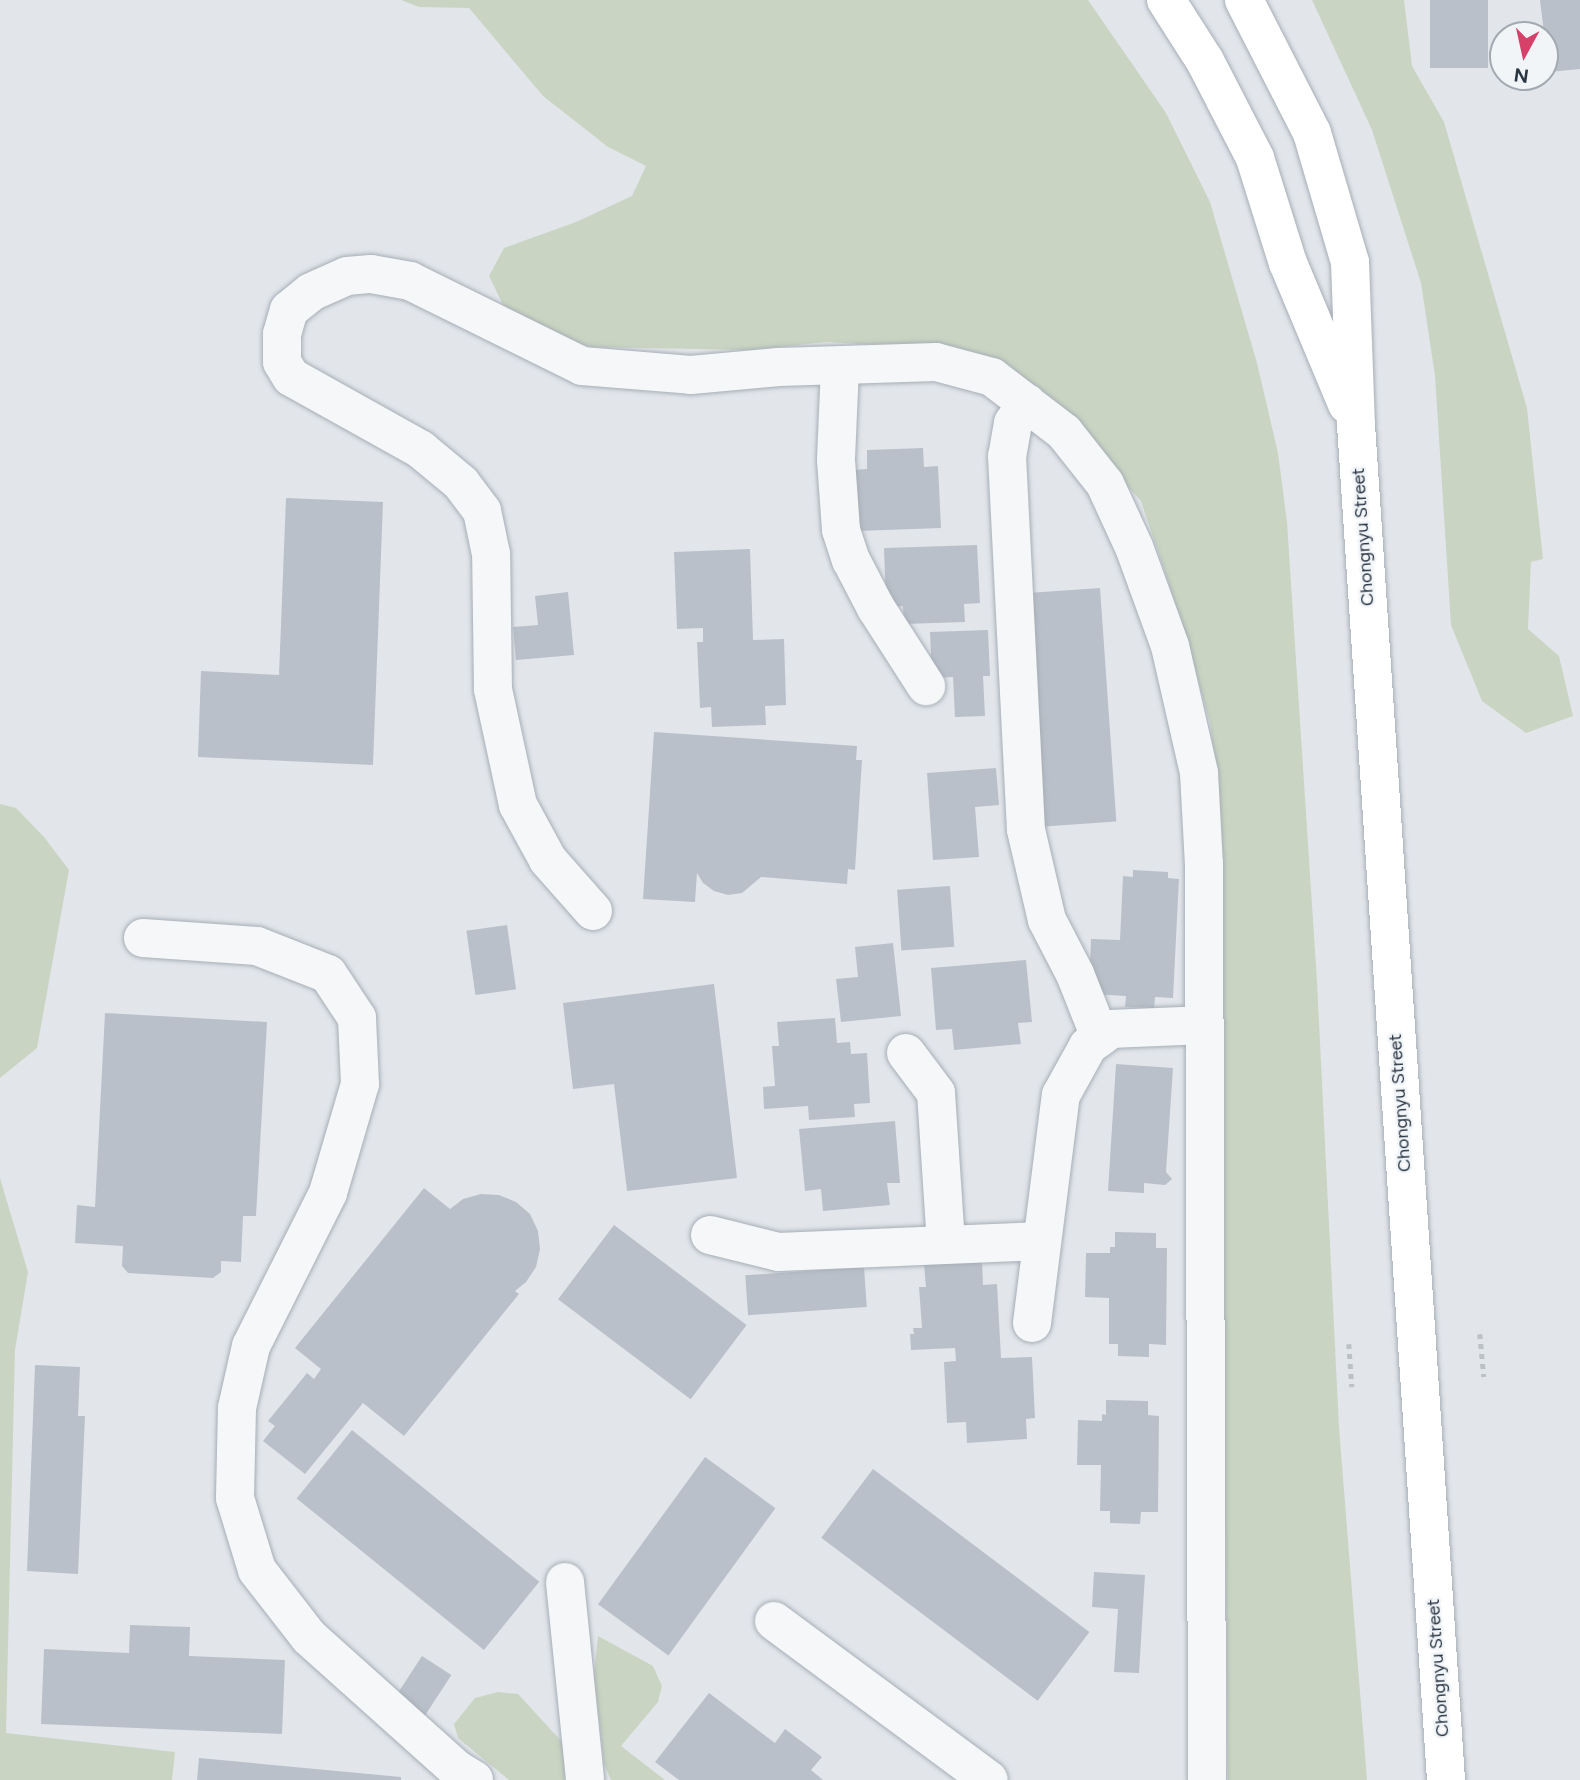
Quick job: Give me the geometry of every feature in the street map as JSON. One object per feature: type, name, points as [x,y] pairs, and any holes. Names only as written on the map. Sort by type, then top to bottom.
[{"type":"main road","name":"Chongnyu Street","points":[[1166,0],[1205,61],[1255,158],[1288,263],[1356,425]]},
{"type":"main road","name":"Chongnyu Street","points":[[1244,0],[1312,133],[1350,262],[1356,425],[1446,1780]]},
{"type":"street","points":[[593,911],[548,860],[518,805],[493,689],[491,554],[482,511],[461,483],[420,449],[291,377],[282,362],[282,334],[289,310],[312,292],[347,276],[371,274],[410,281],[582,366],[691,375],[779,367],[936,362],[992,377],[1064,432],[1105,484],[1134,547],[1170,646],[1199,773],[1204,864],[1207,1780]]},
{"type":"street","points":[[840,367],[836,460],[841,530],[851,559],[876,608],[926,686]]},
{"type":"street","points":[[1027,403],[1013,423],[1007,456],[1026,830],[1047,919],[1075,974],[1100,1037]]},
{"type":"street","points":[[143,938],[257,946],[328,974],[357,1018],[360,1084],[328,1193],[251,1346],[237,1408],[235,1498],[257,1570],[309,1637],[465,1774]]},
{"type":"street","points":[[1032,1323],[1061,1095],[1088,1046],[1111,1029],[1205,1025]]},
{"type":"street","points":[[906,1053],[936,1093],[946,1245]]},
{"type":"street","points":[[710,1235],[778,1252],[1042,1241]]},
{"type":"street","points":[[565,1582],[585,1780]]},
{"type":"street","points":[[774,1621],[989,1780]]},
{"type":"path","points":[[1480,1334],[1484,1377]]},
{"type":"path","points":[[1349,1344],[1352,1387]]},
{"type":"green space","points":[[401,0],[1088,0],[1166,113],[1210,202],[1257,363],[1278,453],[1287,522],[1317,981],[1339,1427],[1367,1780],[1228,1780],[1217,779],[1210,723],[1182,623],[1141,501],[1038,387],[1001,363],[931,348],[826,342],[750,350],[591,347],[537,329],[508,315],[489,276],[504,248],[576,222],[632,196],[646,166],[608,147],[543,96],[469,8],[419,7]]},
{"type":"green space","points":[[1312,0],[1404,0],[1412,66],[1444,122],[1527,408],[1543,559],[1531,562],[1528,629],[1559,656],[1573,716],[1526,733],[1482,701],[1451,625],[1435,376],[1421,283],[1372,130]]},
{"type":"green space","points":[[0,804],[16,808],[44,837],[69,870],[37,1048],[0,1078]]},
{"type":"green space","points":[[0,1178],[28,1272],[15,1350],[6,1733],[175,1752],[172,1780],[0,1780]]},
{"type":"green space","points":[[598,1636],[653,1666],[662,1686],[658,1702],[621,1746],[665,1780],[611,1780],[604,1764],[594,1674]]},
{"type":"green space","points":[[498,1692],[518,1694],[564,1744],[565,1780],[509,1780],[458,1738],[454,1724],[475,1698]]},
{"type":"building","points":[[1430,0],[1488,0],[1488,68],[1430,68]]},
{"type":"building","points":[[1540,0],[1580,0],[1580,69],[1559,71],[1559,21],[1543,21]]},
{"type":"building","points":[[923,448],[924,467],[938,466],[941,528],[857,531],[854,470],[867,469],[867,450]]},
{"type":"building","points":[[286,498],[383,502],[373,765],[198,757],[201,671],[279,675]]},
{"type":"building","points":[[977,545],[980,603],[964,604],[965,622],[904,624],[903,606],[886,607],[884,548]]},
{"type":"building","points":[[750,549],[753,640],[784,639],[786,705],[765,706],[766,725],[712,727],[711,707],[700,708],[697,642],[703,642],[703,628],[677,629],[674,552]]},
{"type":"building","points":[[1100,588],[1116,821],[1044,826],[1028,593]]},
{"type":"building","points":[[568,592],[574,655],[516,660],[513,627],[538,625],[535,596]]},
{"type":"building","points":[[988,630],[990,676],[983,676],[985,716],[955,717],[953,677],[932,678],[930,632]]},
{"type":"building","points":[[654,732],[857,746],[856,760],[862,760],[855,870],[848,869],[847,884],[761,877],[742,893],[728,895],[714,891],[703,883],[697,873],[695,902],[643,899]]},
{"type":"building","points":[[996,768],[999,805],[975,807],[979,857],[933,860],[927,773]]},
{"type":"building","points":[[1133,870],[1168,872],[1168,878],[1179,879],[1173,998],[1155,997],[1154,1008],[1125,1007],[1126,996],[1089,994],[1091,939],[1120,940],[1123,876],[1133,877]]},
{"type":"building","points":[[950,886],[954,947],[901,951],[897,890]]},
{"type":"building","points":[[507,925],[516,989],[475,995],[466,931]]},
{"type":"building","points":[[893,943],[901,1016],[841,1022],[836,979],[858,977],[855,947]]},
{"type":"building","points":[[1026,960],[1032,1022],[1018,1023],[1021,1044],[954,1050],[952,1029],[936,1030],[931,968]]},
{"type":"building","points":[[714,984],[737,1178],[627,1191],[614,1084],[573,1089],[563,1003]]},
{"type":"building","points":[[105,1013],[267,1022],[256,1216],[243,1216],[241,1262],[221,1261],[221,1272],[213,1278],[128,1273],[122,1266],[123,1246],[75,1243],[77,1205],[95,1207]]},
{"type":"building","points":[[835,1018],[837,1043],[850,1042],[851,1054],[867,1053],[870,1103],[854,1104],[855,1117],[809,1120],[808,1106],[764,1109],[763,1087],[775,1086],[772,1046],[779,1046],[777,1022]]},
{"type":"building","points":[[1116,1064],[1173,1068],[1166,1172],[1172,1179],[1165,1185],[1144,1183],[1144,1193],[1108,1191]]},
{"type":"building","points":[[895,1121],[900,1183],[887,1183],[890,1205],[823,1211],[821,1189],[805,1191],[799,1129]]},
{"type":"building","points":[[424,1188],[450,1209],[463,1199],[481,1194],[499,1195],[516,1202],[530,1214],[538,1231],[540,1249],[536,1267],[526,1282],[515,1291],[519,1294],[404,1436],[363,1403],[305,1474],[263,1441],[275,1426],[268,1421],[307,1373],[314,1379],[321,1369],[295,1348]]},
{"type":"building","points":[[614,1225],[747,1325],[691,1399],[558,1299]]},
{"type":"building","points":[[1115,1232],[1156,1233],[1156,1248],[1167,1248],[1166,1345],[1149,1344],[1149,1357],[1118,1356],[1118,1344],[1109,1344],[1109,1298],[1085,1297],[1086,1253],[1110,1253],[1110,1247],[1115,1247]]},
{"type":"building","points":[[982,1260],[983,1285],[997,1284],[1001,1358],[1032,1357],[1035,1418],[1026,1419],[1027,1439],[967,1443],[966,1422],[947,1423],[944,1362],[956,1361],[955,1348],[911,1350],[910,1334],[914,1334],[913,1328],[922,1328],[919,1287],[926,1287],[924,1264]]},
{"type":"building","points":[[864,1267],[867,1307],[748,1315],[745,1275]]},
{"type":"building","points":[[35,1365],[80,1367],[78,1416],[85,1416],[78,1574],[27,1571]]},
{"type":"building","points":[[1106,1400],[1148,1401],[1148,1415],[1159,1416],[1158,1512],[1141,1512],[1140,1524],[1110,1523],[1110,1511],[1100,1511],[1101,1465],[1077,1465],[1078,1420],[1102,1421],[1102,1414],[1106,1415]]},
{"type":"building","points":[[352,1430],[539,1582],[484,1650],[297,1498]]},
{"type":"building","points":[[705,1457],[775,1508],[668,1655],[598,1604]]},
{"type":"building","points":[[873,1469],[1089,1632],[1038,1701],[821,1538]]},
{"type":"building","points":[[1094,1572],[1145,1575],[1139,1673],[1114,1672],[1118,1609],[1092,1607]]},
{"type":"building","points":[[130,1625],[190,1627],[189,1656],[285,1660],[282,1734],[41,1724],[44,1649],[129,1653]]},
{"type":"building","points":[[422,1656],[451,1675],[424,1718],[394,1699]]},
{"type":"building","points":[[709,1693],[775,1743],[785,1729],[822,1757],[811,1770],[823,1780],[679,1780],[655,1762]]},
{"type":"building","points":[[199,1758],[401,1777],[401,1780],[197,1780]]}]
